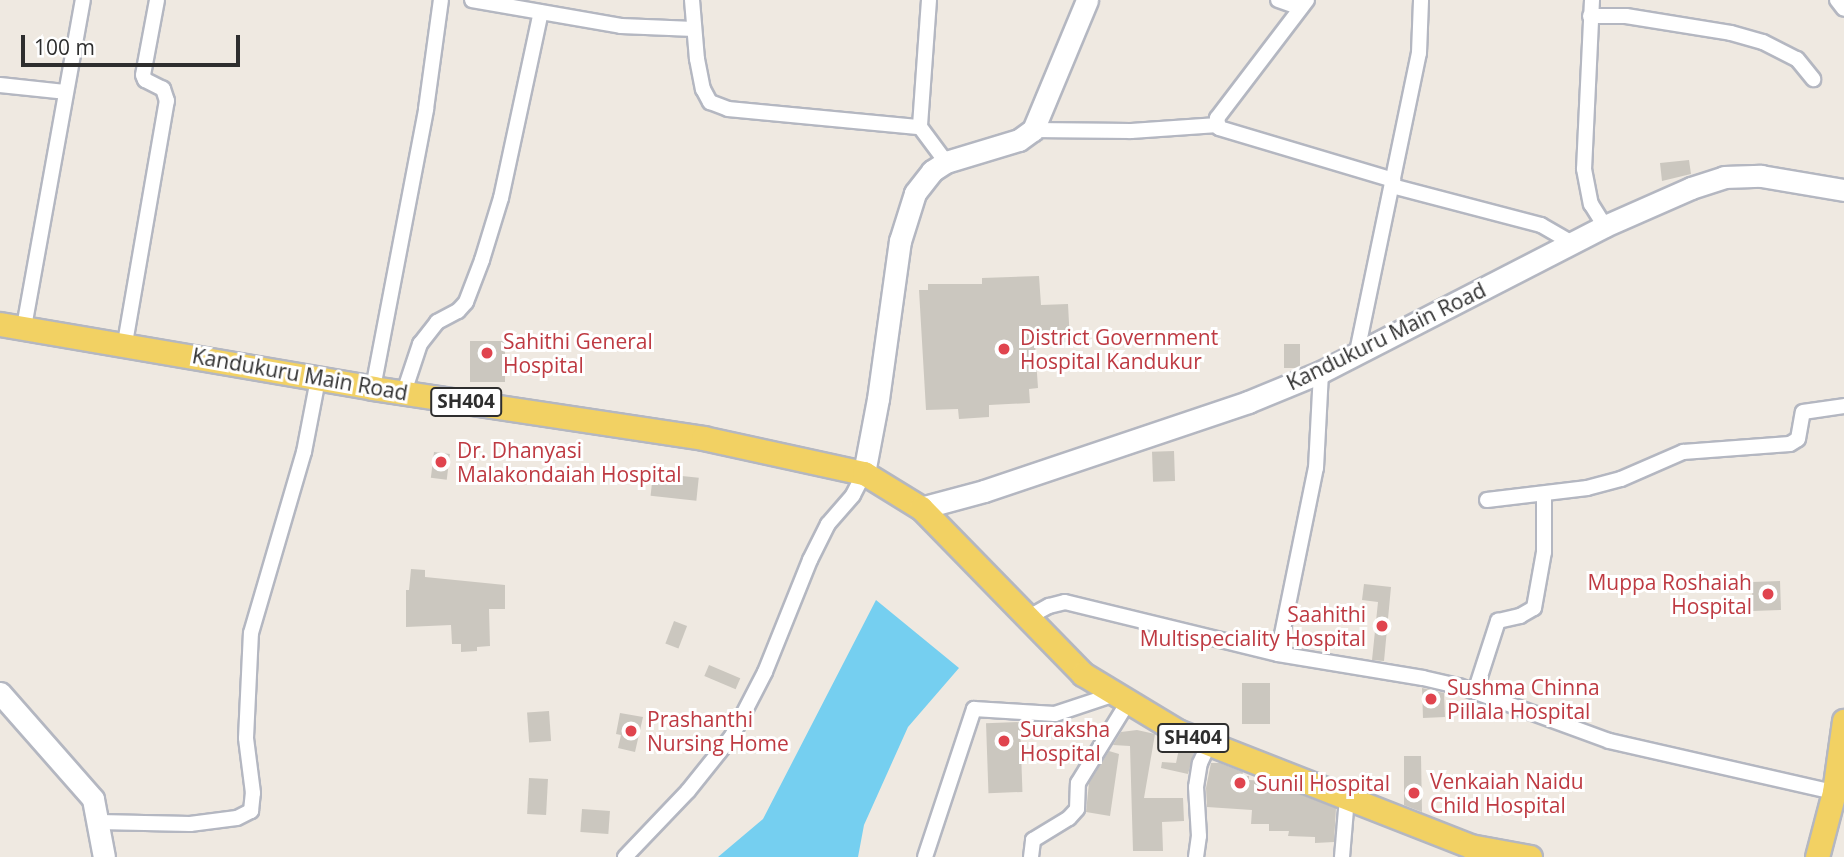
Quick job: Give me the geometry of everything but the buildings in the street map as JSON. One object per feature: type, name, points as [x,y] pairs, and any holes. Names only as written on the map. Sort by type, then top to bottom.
[{"type":"main road","name":"Kandukuru Main Road","points":[[0,324],[125,343],[317,379],[703,438],[863,473],[921,508],[1083,674],[1177,731],[1470,846],[1530,857]]},
{"type":"main road","points":[[1817,857],[1836,808],[1844,722]]},
{"type":"street","points":[[24,327],[83,0]]},
{"type":"street","points":[[125,343],[167,101],[163,89],[150,83],[143,75],[157,0]]},
{"type":"street","points":[[373,388],[426,109],[442,0]]},
{"type":"street","points":[[472,0],[621,26],[694,29]]},
{"type":"street","points":[[692,0],[703,89],[710,103],[720,108],[920,127]]},
{"type":"street","points":[[929,0],[920,127],[946,162]]},
{"type":"street","points":[[625,857],[688,791],[732,736],[765,673],[810,560],[828,524],[853,495],[863,473],[878,399],[901,241],[915,193],[932,172],[946,162],[1019,140],[1033,130],[1087,0]]},
{"type":"street","points":[[1278,0],[1304,4],[1217,118],[1219,128],[1393,183],[1541,225],[1572,243]]},
{"type":"street","points":[[1357,352],[1419,53],[1421,0]]},
{"type":"street","points":[[1592,0],[1584,169],[1591,204],[1605,226]]},
{"type":"street","points":[[1837,0],[1844,9]]},
{"type":"street","points":[[404,392],[421,344],[437,322],[458,311],[466,302],[482,260],[501,198],[541,12]]},
{"type":"street","points":[[1590,16],[1626,16],[1731,33],[1763,42],[1797,59],[1813,79]]},
{"type":"street","points":[[0,85],[65,92]]},
{"type":"street","points":[[1033,130],[1131,131],[1218,125]]},
{"type":"street","name":"Kandukuru Main Road","points":[[921,508],[984,491],[1248,401],[1321,372],[1605,226],[1724,177],[1761,176],[1844,190]]},
{"type":"street","points":[[1278,654],[1316,468],[1321,372]]},
{"type":"street","points":[[99,822],[190,824],[237,818],[251,811],[253,793],[246,738],[251,633],[304,452],[317,379]]},
{"type":"street","points":[[1487,500],[1587,488],[1621,479],[1683,452],[1790,444],[1798,439],[1803,412],[1844,406]]},
{"type":"street","points":[[1475,692],[1498,621],[1520,617],[1534,608],[1544,552],[1544,494]]},
{"type":"street","points":[[1027,618],[1049,606],[1065,602],[1278,654],[1423,678],[1475,692],[1609,741],[1836,808]]},
{"type":"street","points":[[925,857],[974,709],[1055,714],[1122,698]]},
{"type":"street","points":[[1031,857],[1033,840],[1069,818],[1077,809],[1078,783],[1122,698]]},
{"type":"street","points":[[5,705],[76,776],[93,799],[104,857]]},
{"type":"street","points":[[1196,857],[1199,836],[1196,787],[1200,763],[1209,744]]},
{"type":"street","points":[[1342,857],[1347,798]]},
{"type":"water","points":[[876,600],[959,668],[908,727],[864,825],[858,857],[718,857],[763,819]]},
{"type":"place","name":"District Government Hospital Kandukur","points":[[1004,349]]},
{"type":"place","name":"Sahithi General Hospital","points":[[487,353]]},
{"type":"place","name":"Dr. Dhanyasi Malakondaiah Hospital","points":[[441,462]]},
{"type":"place","name":"Muppa Roshaiah Hospital","points":[[1768,594]]},
{"type":"place","name":"Saahithi Multispeciality Hospital","points":[[1382,626]]},
{"type":"place","name":"Sushma Chinna Pillala Hospital","points":[[1431,699]]},
{"type":"place","name":"Prashanthi Nursing Home","points":[[631,731]]},
{"type":"place","name":"Suraksha Hospital","points":[[1004,741]]},
{"type":"place","name":"Sunil Hospital","points":[[1240,783]]},
{"type":"place","name":"Venkaiah Naidu Child Hospital","points":[[1414,793]]}]
